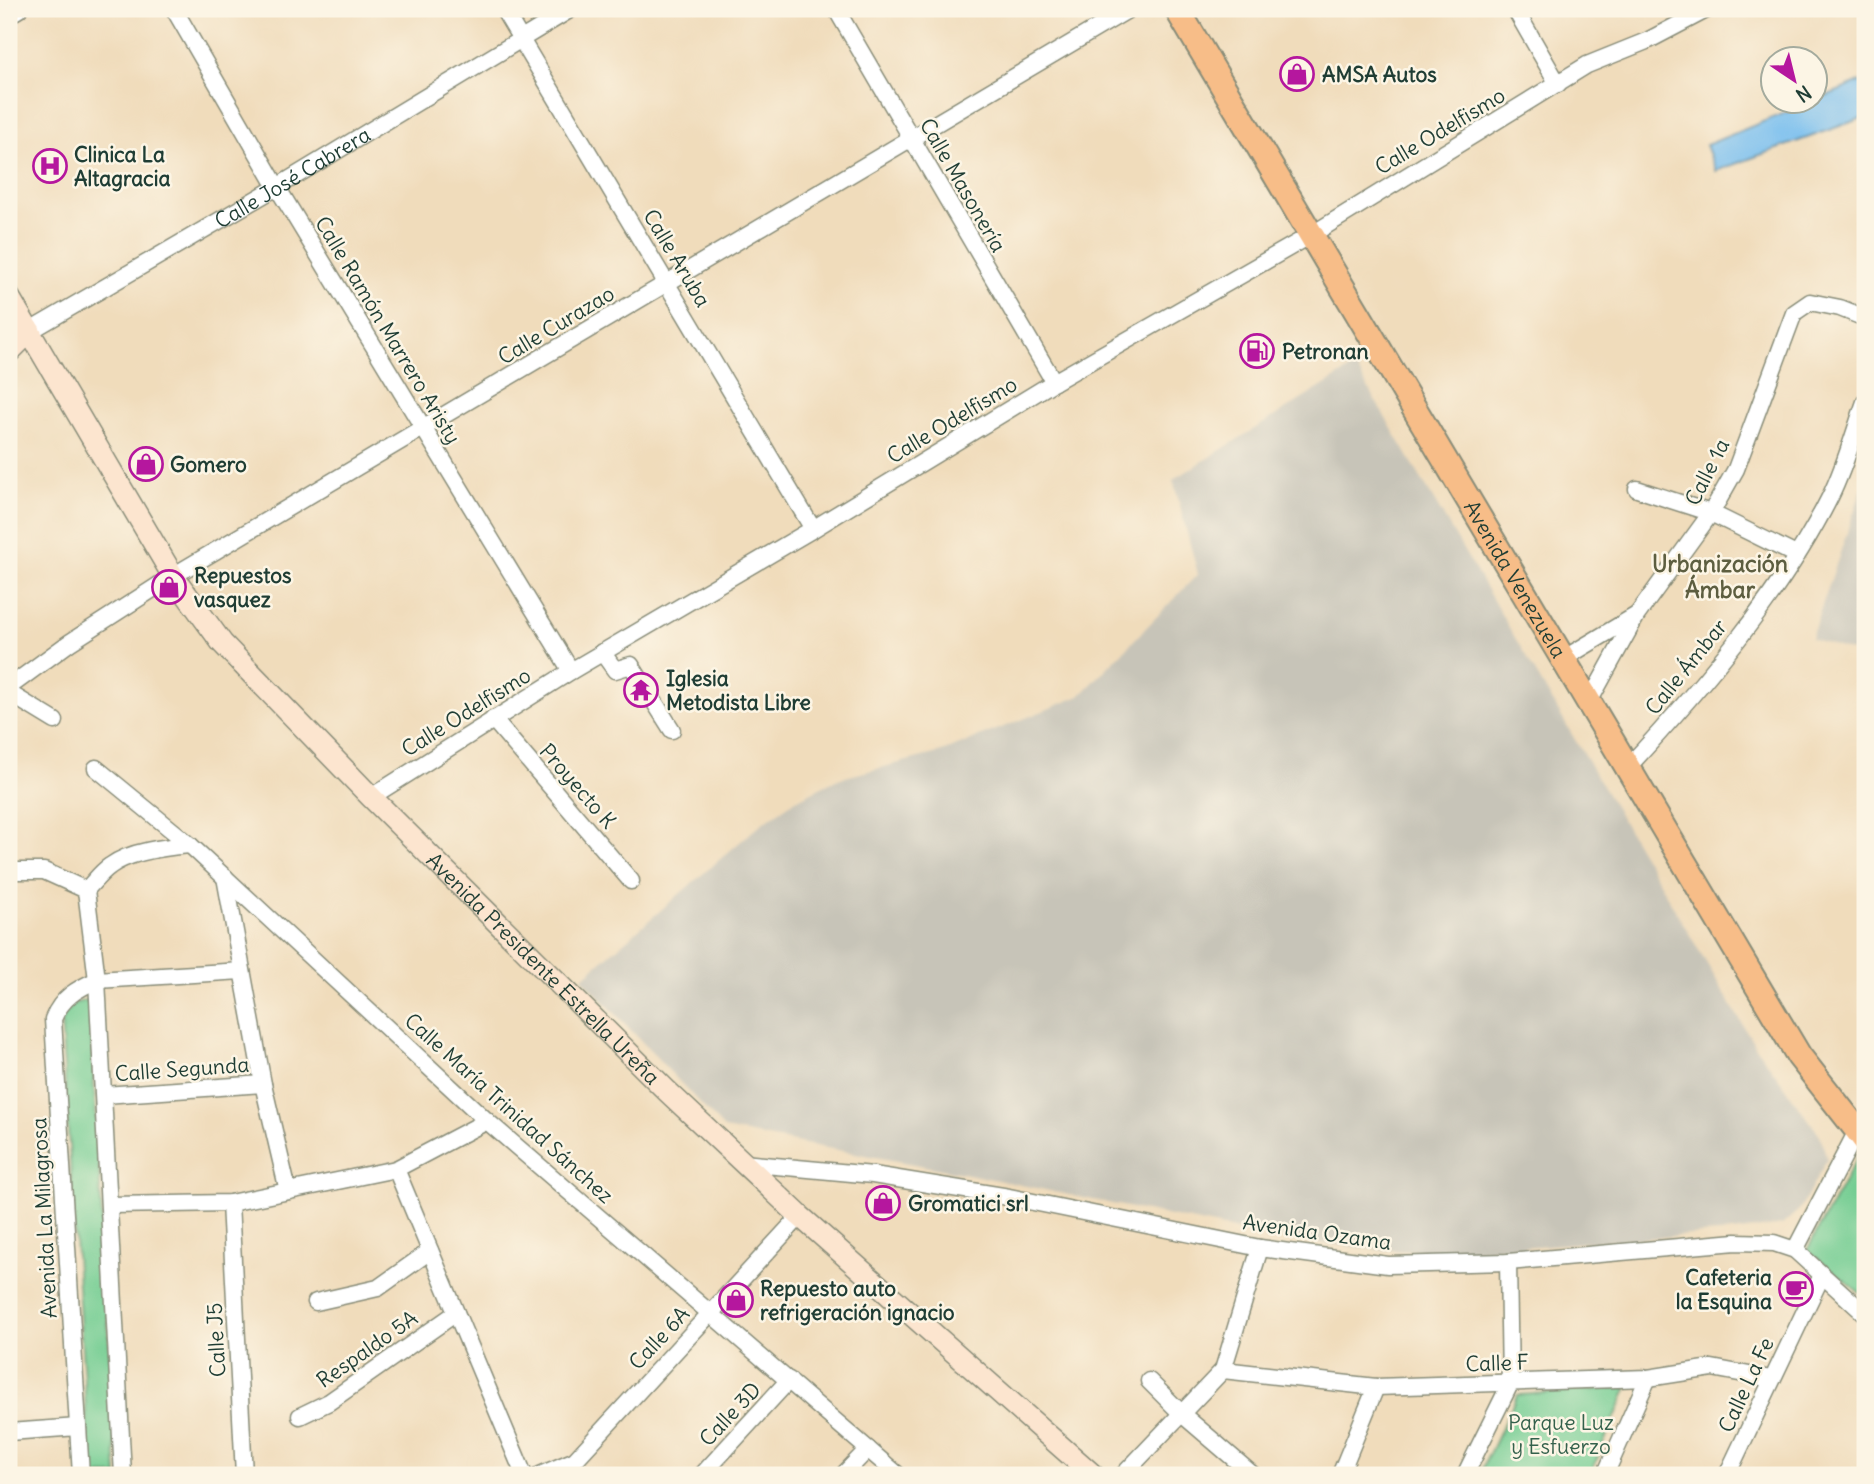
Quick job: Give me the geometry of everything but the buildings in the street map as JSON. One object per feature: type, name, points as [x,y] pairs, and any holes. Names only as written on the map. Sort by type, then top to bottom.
[{"type":"main road","name":"Avenida Venezuela","points":[[1177,9],[1799,1056],[1861,1136]]},
{"type":"main road","name":"Avenida Presidente Estrella Ureña","points":[[9,297],[19,333],[66,398],[173,576],[222,643],[371,797],[743,1163],[1093,1475]]},
{"type":"main road","points":[[9,352],[19,333]]},
{"type":"street","points":[[9,15],[19,9]]},
{"type":"street","name":"Calle Ramón Marrero Aristy","points":[[174,9],[422,429],[571,671]]},
{"type":"street","name":"Calle Aruba","points":[[503,9],[813,529]]},
{"type":"street","name":"Calle José Cabrera","points":[[19,333],[277,187],[571,9]]},
{"type":"street","name":"Calle Masonería","points":[[836,9],[1054,382]]},
{"type":"street","name":"Calle Curazao","points":[[9,687],[69,643],[173,576],[1129,9]]},
{"type":"street","points":[[1515,9],[1558,85]]},
{"type":"street","name":"Calle Odelfismo","points":[[371,797],[571,671],[813,529],[1054,382],[1311,234],[1587,65],[1649,40],[1708,9]]},
{"type":"street","name":"Calle 1a","points":[[1588,702],[1637,615],[1711,513],[1736,469],[1794,313],[1810,302],[1865,318]]},
{"type":"street","name":"Calle Ámbar","points":[[1628,768],[1681,710],[1796,555],[1830,496],[1865,401]]},
{"type":"street","points":[[1637,489],[1711,513],[1796,555]]},
{"type":"street","points":[[1563,659],[1637,615]]},
{"type":"street","points":[[603,652],[615,670],[631,665],[672,730]]},
{"type":"street","points":[[9,693],[55,721]]},
{"type":"street","name":"Proyecto K","points":[[493,719],[631,881]]},
{"type":"street","name":"Calle María Trinidad Sánchez","points":[[96,768],[190,845],[487,1121],[898,1475]]},
{"type":"street","points":[[86,890],[110,866],[123,859],[169,846],[190,845]]},
{"type":"street","points":[[9,871],[44,871],[86,890]]},
{"type":"street","points":[[225,877],[263,1084],[288,1191]]},
{"type":"street","points":[[86,890],[97,980],[111,1205],[122,1475]]},
{"type":"street","points":[[97,980],[242,971]]},
{"type":"street","name":"Avenida La Milagrosa","points":[[81,1475],[53,1019],[65,999],[77,989],[97,980]]},
{"type":"street","name":"Calle Segunda","points":[[104,1095],[263,1084]]},
{"type":"street","points":[[111,1205],[230,1203],[396,1168],[487,1121]]},
{"type":"street","points":[[1861,1136],[1796,1250],[1865,1314]]},
{"type":"street","name":"Avenida Ozama","points":[[743,1163],[873,1175],[995,1195],[1260,1248],[1388,1265],[1508,1262],[1736,1242],[1774,1243],[1796,1250]]},
{"type":"street","points":[[396,1168],[524,1475]]},
{"type":"street","name":"Calle J5","points":[[230,1203],[244,1475]]},
{"type":"street","name":"Calle 6A","points":[[540,1475],[575,1461],[800,1216]]},
{"type":"street","points":[[1123,1475],[1223,1370],[1260,1248]]},
{"type":"street","points":[[316,1302],[378,1288],[430,1251]]},
{"type":"street","points":[[1465,1475],[1510,1384],[1508,1262]]},
{"type":"street","name":"Calle La Fe","points":[[1727,1475],[1822,1275]]},
{"type":"street","name":"Respaldo 5A","points":[[300,1416],[329,1402],[456,1312]]},
{"type":"street","name":"Calle F","points":[[1223,1370],[1376,1387],[1648,1378],[1712,1368],[1771,1379]]},
{"type":"street","points":[[1605,1475],[1648,1378]]},
{"type":"street","name":"Calle 3D","points":[[702,1475],[789,1380]]},
{"type":"street","points":[[1149,1381],[1183,1415],[1253,1475]]},
{"type":"street","points":[[1340,1475],[1376,1387]]},
{"type":"street","points":[[9,1432],[78,1427]]},
{"type":"street","points":[[843,1475],[868,1449]]},
{"type":"shaded area","points":[[1355,366],[1757,1049],[1820,1135],[1827,1159],[1801,1208],[1782,1225],[1733,1232],[1454,1252],[1377,1250],[1267,1236],[973,1175],[724,1129],[582,978],[761,824],[796,800],[838,779],[942,752],[1080,696],[1198,574],[1173,480]]},
{"type":"shaded area","points":[[1865,480],[1865,656],[1811,638]]},
{"type":"green space","points":[[89,999],[117,1475],[90,1475],[61,1020],[72,1004]]},
{"type":"green space","points":[[1859,1154],[1865,1159],[1865,1297],[1807,1250]]},
{"type":"green space","name":"Parque Luz y Esfuerzo","points":[[1628,1387],[1590,1475],[1479,1475],[1517,1395]]},
{"type":"water","points":[[1865,80],[1865,117],[1716,171],[1706,145],[1777,116],[1828,116],[1828,95]]},
{"type":"place","name":"AMSA Autos","points":[[1297,74]]},
{"type":"place","name":"Clinica La Altagracia","points":[[50,166]]},
{"type":"place","name":"Petronan","points":[[1257,351]]},
{"type":"place","name":"Gomero","points":[[146,464]]},
{"type":"place","name":"Repuestos vasquez","points":[[169,587]]},
{"type":"place","name":"Iglesia Metodista Libre","points":[[641,690]]},
{"type":"place","name":"Gromatici srl","points":[[883,1203]]},
{"type":"place","name":"Cafeteria la Esquina","points":[[1796,1289]]},
{"type":"place","name":"Repuesto auto refrigeración ignacio","points":[[736,1300]]},
{"type":"district","name":"Urbanización Ámbar","points":[[1720,576]]}]
